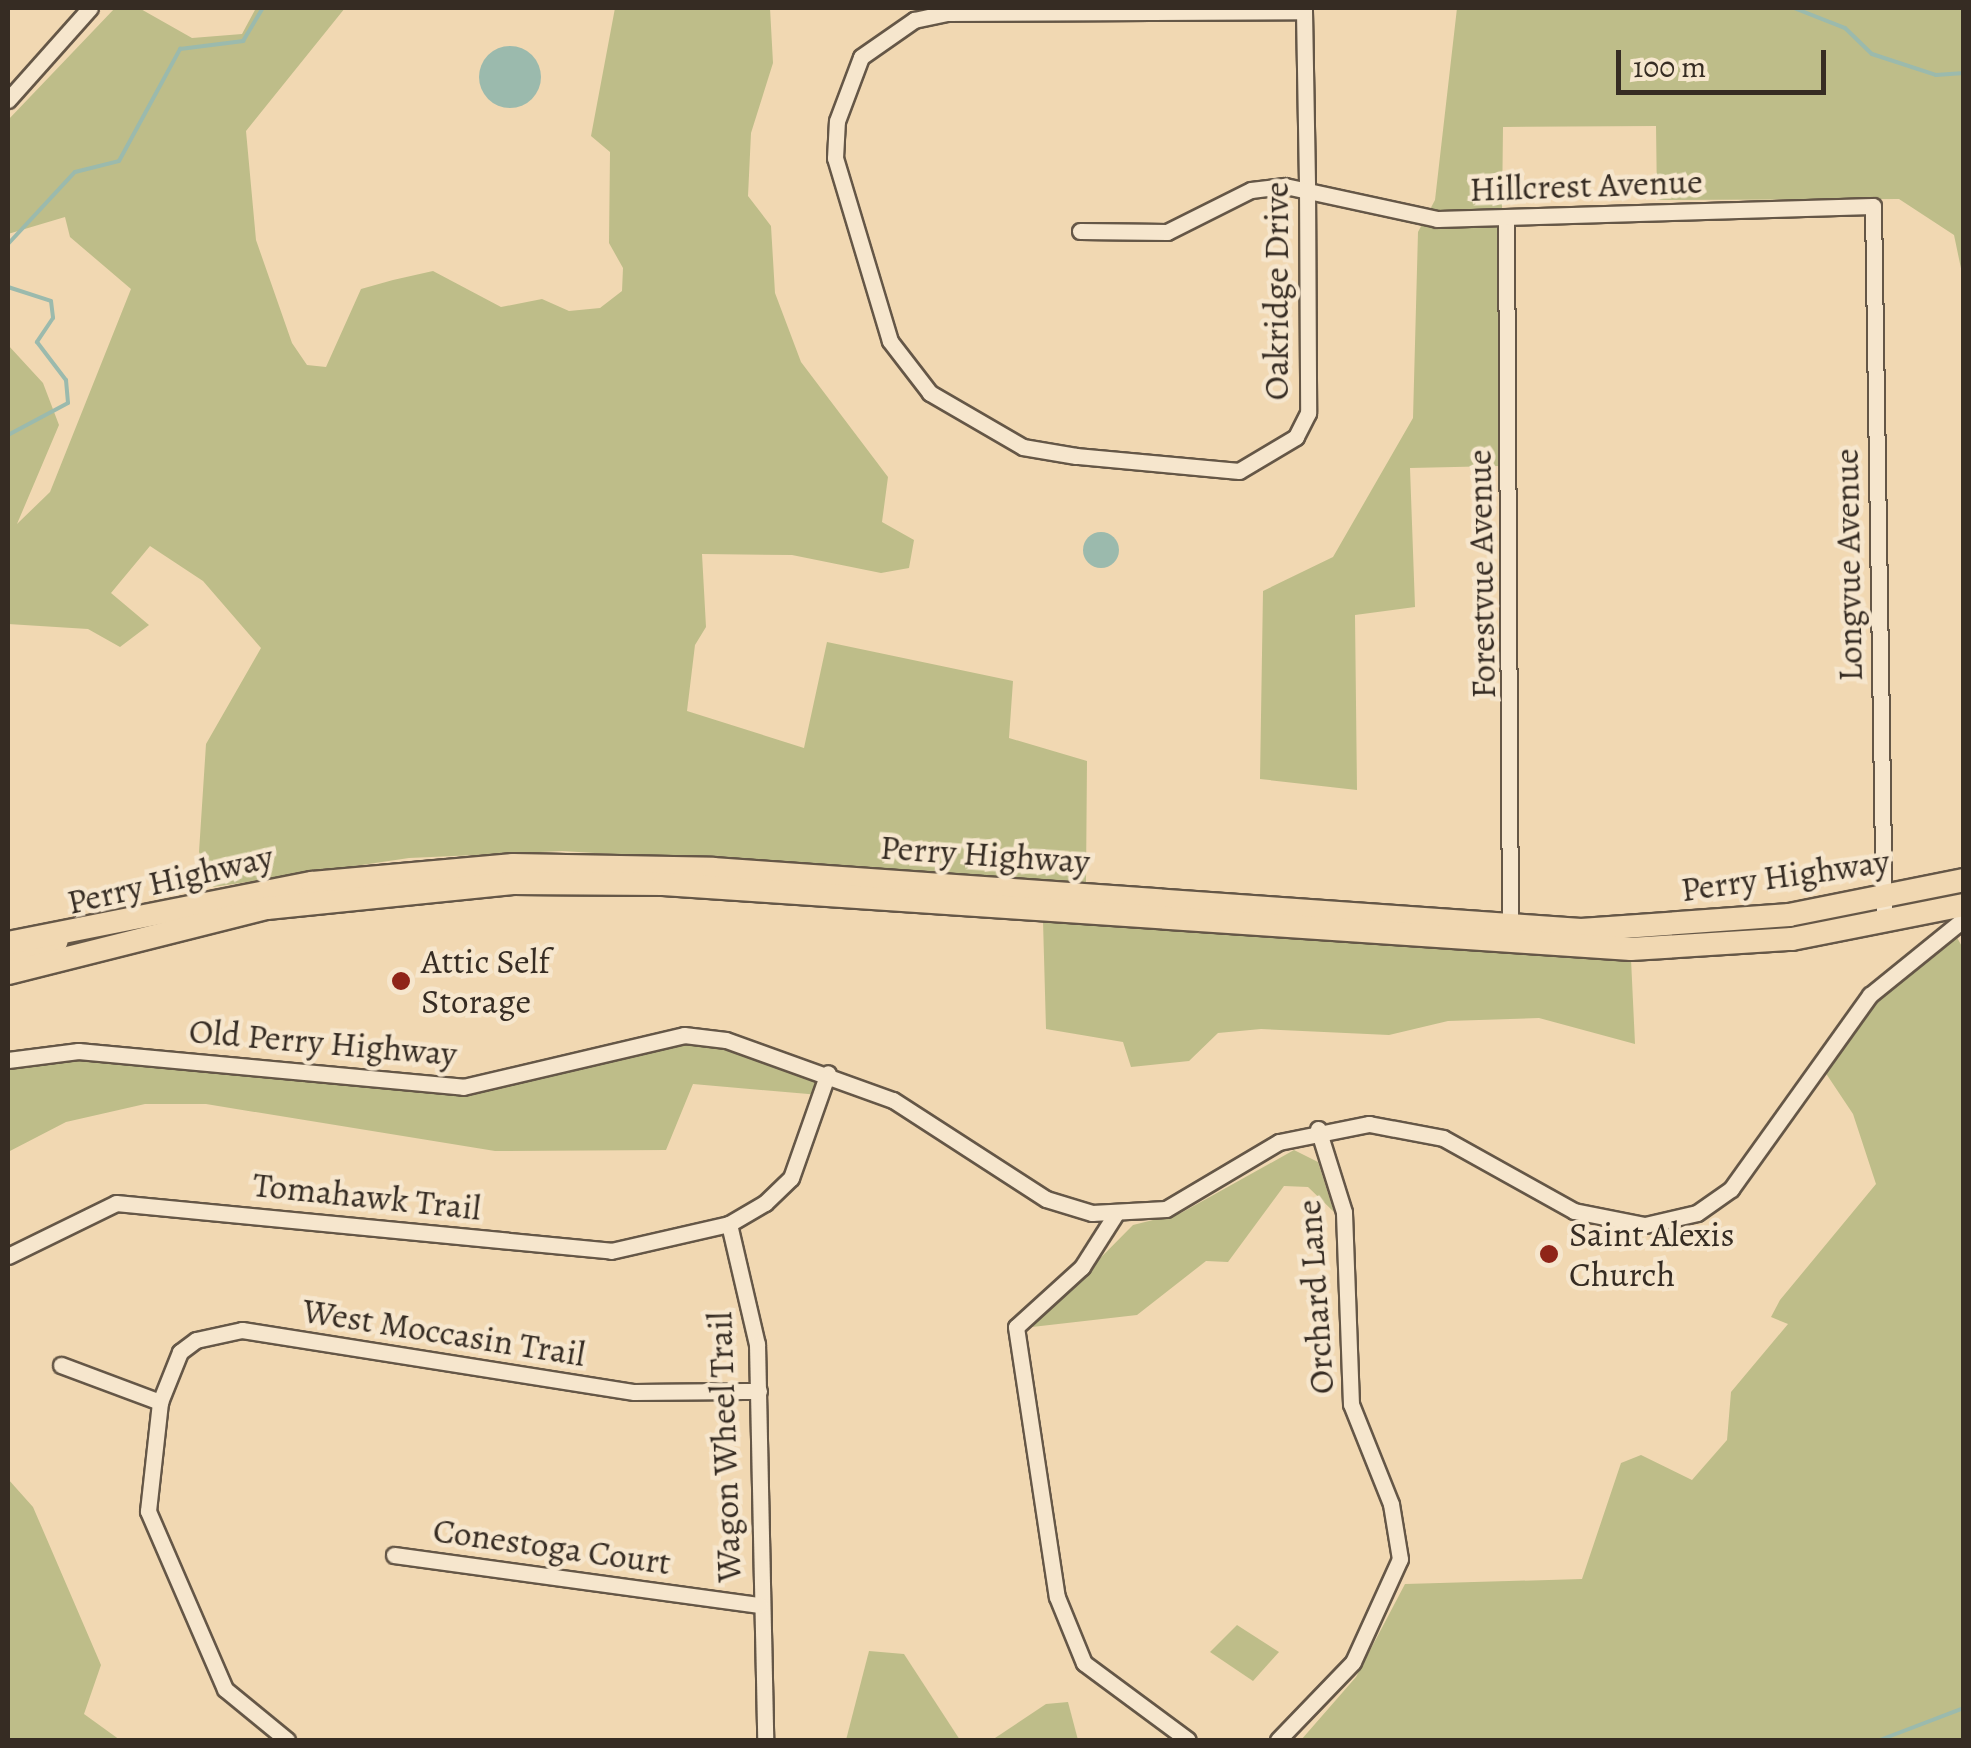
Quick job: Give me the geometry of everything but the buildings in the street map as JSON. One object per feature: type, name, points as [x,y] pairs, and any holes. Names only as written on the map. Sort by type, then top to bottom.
[{"type":"highway","name":"Perry Highway","points":[[126,920],[361,876],[614,864],[1510,928],[1691,925],[1884,898],[1964,880]]},
{"type":"highway","name":"Perry Highway","points":[[8,973],[266,908],[513,882],[663,884],[1544,948],[1738,944],[1884,922],[1964,905]]},
{"type":"highway","points":[[8,943],[126,920]]},
{"type":"main road","name":"Perry Highway","points":[[8,958],[126,920]]},
{"type":"street","points":[[8,100],[90,8]]},
{"type":"street","name":"Oakridge Drive","points":[[1304,9],[1308,413],[1276,455],[1239,471],[1023,447],[930,393],[890,341],[835,158],[837,121],[860,57],[914,20],[1304,9]]},
{"type":"street","points":[[1080,230],[1167,232],[1252,190],[1307,186]]},
{"type":"street","name":"Hillcrest Avenue","points":[[1307,186],[1395,214],[1506,218],[1873,206]]},
{"type":"street","name":"Longvue Avenue","points":[[1873,206],[1884,922]]},
{"type":"street","name":"Forestvue Avenue","points":[[1506,218],[1510,928]]},
{"type":"street","name":"Old Perry Highway","points":[[8,1060],[78,1050],[462,1087],[684,1036],[828,1073],[958,1136],[1046,1199],[1114,1215],[1166,1209],[1318,1130],[1369,1124],[1443,1138],[1604,1222],[1686,1217],[1751,1166],[1870,995],[1964,919]]},
{"type":"street","points":[[729,1224],[791,1178],[828,1073]]},
{"type":"street","name":"Orchard Lane","points":[[1278,1740],[1353,1662],[1400,1559],[1391,1504],[1351,1404],[1344,1212],[1318,1130]]},
{"type":"street","name":"Tomahawk Trail","points":[[8,1256],[116,1202],[611,1251],[729,1224]]},
{"type":"street","points":[[1114,1215],[1082,1266],[1016,1327],[1057,1596],[1084,1664],[1188,1740]]},
{"type":"street","name":"Wagon Wheel Trail","points":[[729,1224],[756,1322],[765,1740]]},
{"type":"street","name":"West Moccasin Trail","points":[[284,1740],[225,1688],[154,1532],[148,1488],[160,1402],[180,1352],[242,1330],[634,1392],[759,1391]]},
{"type":"street","points":[[61,1364],[160,1402]]},
{"type":"street","name":"Conestoga Court","points":[[394,1555],[760,1605]]},
{"type":"shaded area","points":[[115,8],[139,8],[192,38],[242,34],[256,8],[345,8],[246,131],[256,240],[292,343],[307,365],[326,367],[361,289],[393,280],[433,271],[501,307],[542,299],[569,311],[600,308],[622,291],[623,268],[609,243],[610,152],[591,136],[615,8],[770,8],[773,63],[751,133],[748,196],[771,226],[775,293],[801,362],[888,477],[882,522],[914,540],[909,568],[881,573],[792,555],[702,554],[706,627],[695,645],[687,711],[804,748],[827,642],[1013,681],[1009,738],[1087,761],[1086,883],[562,851],[409,858],[213,887],[199,852],[206,744],[261,648],[203,581],[150,546],[111,593],[149,625],[120,647],[88,629],[8,624],[8,345],[43,383],[59,425],[17,524],[50,492],[131,289],[70,237],[65,217],[8,234],[8,120]]},
{"type":"shaded area","points":[[1457,8],[1963,8],[1963,278],[1954,235],[1899,199],[1657,200],[1656,126],[1503,127],[1499,466],[1410,468],[1415,607],[1355,615],[1357,790],[1260,779],[1263,591],[1333,557],[1413,418],[1418,232],[1435,200]]},
{"type":"shaded area","points":[[510,46],[532,55],[541,77],[532,99],[510,108],[488,99],[479,77],[488,55]]},
{"type":"shaded area","points":[[1101,532],[1114,537],[1119,550],[1114,563],[1101,568],[1088,563],[1083,550],[1088,537]]},
{"type":"shaded area","points":[[1043,921],[1631,959],[1635,1044],[1539,1018],[1448,1021],[1389,1035],[1261,1029],[1218,1033],[1189,1061],[1131,1067],[1123,1042],[1046,1029]]},
{"type":"shaded area","points":[[1951,927],[1964,950],[1963,1740],[1301,1740],[1356,1677],[1405,1584],[1582,1579],[1621,1463],[1641,1455],[1692,1480],[1727,1440],[1731,1392],[1788,1324],[1771,1317],[1780,1300],[1876,1184],[1853,1114],[1819,1063]]},
{"type":"shaded area","points":[[684,1035],[828,1073],[820,1095],[693,1084],[666,1150],[495,1151],[206,1104],[145,1104],[66,1122],[8,1152],[8,1060],[31,1054],[462,1087]]},
{"type":"shaded area","points":[[1294,1150],[1318,1162],[1334,1212],[1308,1187],[1284,1186],[1228,1262],[1206,1261],[1137,1315],[1032,1327],[1133,1225],[1181,1213]]},
{"type":"shaded area","points":[[8,1479],[33,1507],[101,1665],[84,1714],[120,1740],[8,1740]]},
{"type":"shaded area","points":[[1237,1625],[1279,1652],[1253,1681],[1210,1652]]},
{"type":"shaded area","points":[[869,1651],[904,1654],[960,1740],[846,1740]]},
{"type":"shaded area","points":[[1068,1702],[1078,1740],[992,1740],[1046,1704]]},
{"type":"waterway","points":[[8,244],[75,172],[119,161],[180,49],[243,41],[263,8]]},
{"type":"waterway","points":[[1794,8],[1845,28],[1872,54],[1936,75],[1964,73]]},
{"type":"waterway","points":[[8,287],[51,301],[53,318],[37,342],[66,380],[68,403],[8,435]]},
{"type":"waterway","points":[[1880,1740],[1964,1708]]},
{"type":"place","name":"Attic Self Storage","points":[[401,981]]},
{"type":"place","name":"Saint Alexis Church","points":[[1549,1254]]}]
